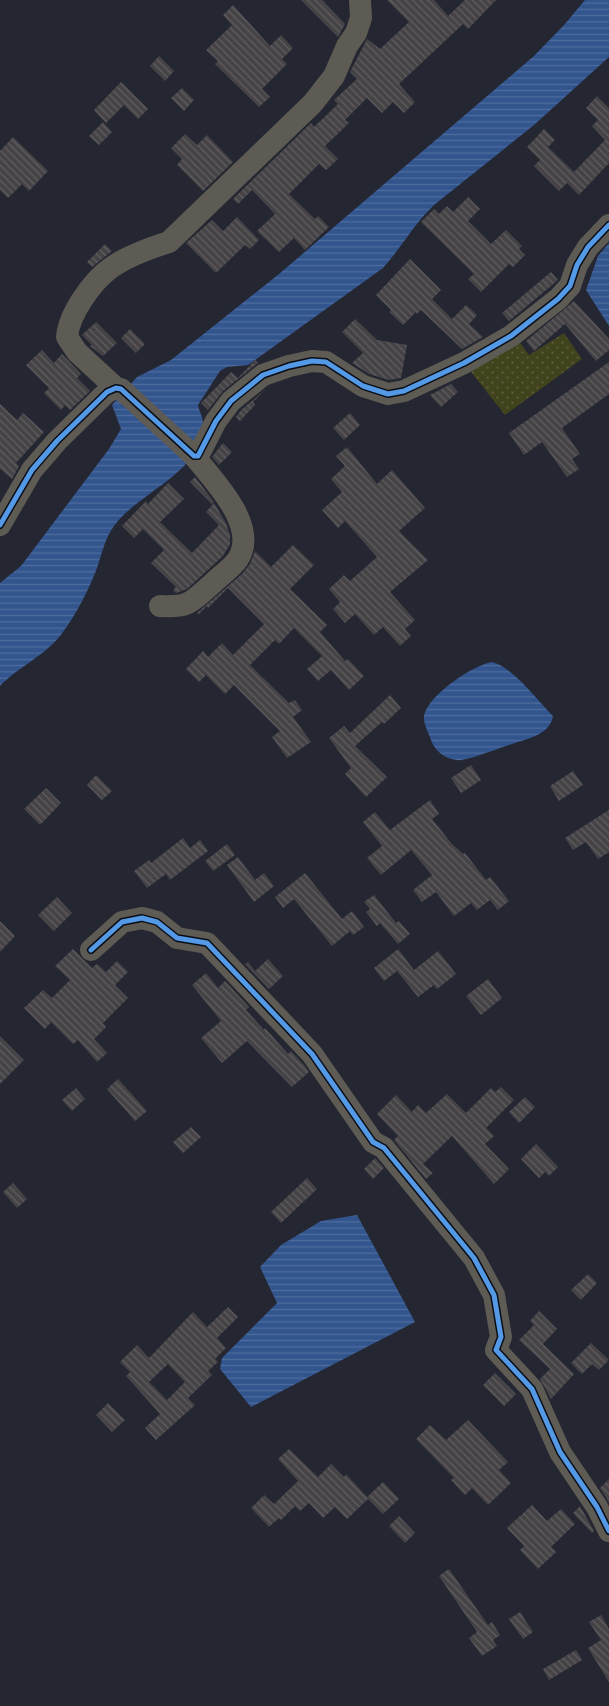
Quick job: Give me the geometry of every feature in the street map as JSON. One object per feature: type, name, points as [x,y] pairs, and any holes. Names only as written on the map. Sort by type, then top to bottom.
[{"type":"street","points":[[160,606],[186,606],[237,561],[244,541],[238,516],[194,456],[69,342],[68,329],[80,303],[111,268],[169,242],[313,103],[334,76],[347,46],[356,33],[361,18],[360,0]]},
{"type":"street","points":[[194,456],[198,456],[216,421],[231,401],[264,375],[289,366],[312,362],[326,362],[363,386],[388,394],[404,391],[464,364],[511,336],[558,299],[570,286],[577,265],[588,247],[609,225]]},
{"type":"street","points":[[0,525],[32,470],[107,392],[119,389]]},
{"type":"street","points":[[91,950],[122,922],[142,918],[157,922],[177,938],[207,943],[312,1054],[373,1142],[384,1148],[474,1258],[494,1295],[502,1337],[496,1350],[532,1388],[560,1452],[597,1508],[609,1531]]},
{"type":"green space","points":[[564,333],[582,359],[505,415],[471,372],[518,340],[529,355]]},
{"type":"water","points":[[585,0],[609,0],[609,57],[534,125],[434,205],[383,268],[248,365],[227,367],[220,371],[198,405],[203,423],[201,440],[194,455],[169,480],[138,502],[114,526],[106,541],[86,592],[63,632],[41,654],[0,686],[0,583],[21,566],[109,449],[121,429],[112,405],[137,377],[171,360],[279,274],[534,56]]},
{"type":"water","points":[[609,243],[609,326],[586,290],[598,256]]},
{"type":"water","points":[[492,662],[508,670],[524,685],[553,716],[551,722],[544,731],[527,739],[468,759],[457,760],[448,758],[441,754],[433,744],[424,721],[426,710],[432,701],[451,683],[474,669]]},
{"type":"water","points":[[357,1215],[415,1322],[251,1407],[220,1369],[222,1358],[277,1303],[260,1267],[281,1245],[321,1221]]},
{"type":"building","points":[[301,0],[322,0],[345,24],[338,37]]},
{"type":"building","points":[[387,0],[434,0],[448,16],[465,0],[496,0],[468,29],[463,24],[399,84],[415,102],[404,113],[393,102],[382,113],[367,98],[345,120],[349,123],[325,146],[338,159],[326,170],[319,164],[289,194],[315,219],[318,216],[329,227],[305,250],[294,238],[279,252],[257,231],[275,214],[252,190],[238,204],[233,199],[311,123],[314,127],[338,104],[334,100],[357,79],[350,72],[367,39],[380,49],[409,22]]},
{"type":"building","points":[[233,5],[270,46],[281,35],[293,48],[282,59],[287,64],[262,89],[270,97],[259,107],[215,64],[218,61],[206,50],[232,25],[223,15]]},
{"type":"building","points":[[159,56],[174,71],[165,81],[150,66]]},
{"type":"building","points":[[121,82],[148,109],[138,119],[124,105],[106,123],[94,110]]},
{"type":"building","points":[[182,88],[194,100],[184,111],[171,98]]},
{"type":"building","points":[[597,96],[609,108],[609,163],[579,195],[567,183],[559,191],[534,166],[540,160],[527,147],[544,129],[555,140],[548,147],[574,172],[605,140],[592,126],[598,120],[586,108]]},
{"type":"building","points":[[103,122],[112,132],[99,145],[89,136]]},
{"type":"building","points":[[185,134],[197,145],[207,135],[233,162],[203,191],[177,165],[182,159],[171,148]]},
{"type":"building","points":[[13,137],[48,171],[29,191],[22,184],[8,198],[0,190],[0,151]]},
{"type":"building","points":[[468,197],[480,209],[468,221],[491,244],[506,230],[522,246],[519,249],[525,255],[513,267],[509,264],[481,292],[468,279],[474,274],[421,222],[434,209],[439,214],[447,206],[453,212]]},
{"type":"building","points":[[237,217],[259,240],[250,249],[245,245],[216,273],[186,243],[212,220],[223,231]]},
{"type":"building","points":[[105,244],[112,251],[92,267],[87,262]]},
{"type":"building","points":[[410,259],[441,290],[432,299],[452,319],[466,305],[477,315],[469,324],[483,337],[462,349],[421,310],[417,314],[416,312],[403,325],[389,312],[391,310],[376,295]]},
{"type":"building","points":[[551,272],[558,280],[509,321],[502,313]]},
{"type":"building","points":[[574,301],[609,339],[609,350],[596,361],[565,324],[534,351],[526,341]]},
{"type":"building","points":[[355,319],[377,340],[407,345],[401,378],[389,380],[369,374],[352,363],[363,353],[342,332]]},
{"type":"building","points":[[96,322],[117,343],[103,356],[90,346],[92,345],[82,335]]},
{"type":"building","points":[[130,329],[145,344],[136,353],[121,338]]},
{"type":"building","points":[[42,350],[54,363],[62,354],[81,374],[77,378],[90,391],[70,410],[65,405],[61,410],[44,393],[49,388],[26,365]]},
{"type":"building","points":[[255,360],[258,363],[223,391],[208,410],[201,403],[231,372],[238,378]]},
{"type":"building","points":[[609,362],[609,394],[562,428],[580,454],[572,459],[579,469],[567,477],[542,442],[524,455],[509,433]]},
{"type":"building","points":[[451,384],[458,392],[441,407],[430,395]]},
{"type":"building","points":[[265,390],[253,402],[255,405],[240,421],[236,417],[241,410]]},
{"type":"building","points":[[0,404],[17,420],[23,413],[44,432],[16,463],[19,466],[12,479],[0,469]]},
{"type":"building","points":[[350,413],[360,425],[344,440],[333,428]]},
{"type":"building","points":[[223,443],[232,452],[219,465],[212,457]]},
{"type":"building","points":[[347,447],[377,484],[392,470],[425,508],[399,531],[428,560],[390,592],[415,620],[405,629],[411,636],[400,646],[383,627],[374,635],[355,614],[345,623],[333,609],[340,602],[329,589],[344,575],[350,581],[377,557],[345,521],[338,528],[322,510],[342,492],[331,479],[345,466],[336,456]]},
{"type":"building","points":[[195,477],[214,502],[212,504],[190,482]]},
{"type":"building","points":[[168,483],[184,499],[160,522],[192,553],[219,525],[206,512],[214,503],[226,523],[230,535],[230,544],[223,556],[187,589],[176,593],[173,590],[176,587],[151,563],[164,550],[143,529],[134,538],[122,526],[146,501],[148,504]]},
{"type":"building","points":[[293,545],[314,565],[290,589],[327,625],[320,632],[345,661],[348,659],[364,676],[349,690],[331,670],[318,681],[307,669],[322,656],[294,628],[279,644],[275,640],[250,665],[289,703],[295,700],[302,710],[293,717],[311,742],[287,758],[272,737],[280,731],[234,685],[225,694],[206,675],[199,682],[186,669],[203,651],[208,657],[222,643],[233,655],[264,624],[228,588],[208,608],[207,606],[198,615],[197,613],[242,574],[250,564],[255,551],[271,567]]},
{"type":"building","points":[[390,695],[401,708],[384,724],[382,722],[355,746],[387,777],[366,797],[345,774],[351,768],[329,738],[344,726],[350,733]]},
{"type":"building","points":[[471,765],[481,780],[461,793],[451,778]]},
{"type":"building","points":[[573,771],[583,785],[559,801],[550,786]]},
{"type":"building","points":[[96,775],[112,791],[102,800],[87,785]]},
{"type":"building","points":[[46,788],[61,803],[40,825],[24,809]]},
{"type":"building","points":[[430,800],[439,814],[432,819],[452,844],[463,854],[465,853],[486,880],[490,877],[509,901],[498,910],[490,900],[477,910],[471,903],[454,916],[436,892],[422,902],[413,890],[432,875],[411,850],[381,875],[367,858],[382,846],[363,822],[375,812],[390,830]]},
{"type":"building","points":[[609,810],[609,852],[598,859],[586,842],[573,850],[565,838]]},
{"type":"building","points":[[183,838],[190,848],[200,840],[208,851],[170,880],[166,874],[147,888],[134,871],[149,860],[151,863]]},
{"type":"building","points":[[227,844],[235,855],[213,871],[205,861]]},
{"type":"building","points":[[238,857],[255,880],[264,873],[274,886],[254,902],[227,865]]},
{"type":"building","points":[[305,873],[342,919],[352,911],[364,927],[353,935],[350,931],[332,946],[294,899],[283,908],[275,897]]},
{"type":"building","points":[[374,895],[396,923],[399,921],[410,934],[398,944],[380,923],[377,926],[366,912],[370,909],[364,902]]},
{"type":"building","points":[[57,897],[72,913],[54,931],[38,915]]},
{"type":"building","points":[[0,921],[15,936],[0,952]]},
{"type":"building","points":[[73,949],[92,968],[97,964],[106,972],[117,961],[128,972],[115,985],[128,998],[103,1023],[106,1027],[94,1039],[107,1053],[97,1062],[78,1040],[73,1044],[51,1022],[45,1029],[24,1008],[43,990],[52,998],[70,980],[55,966]]},
{"type":"building","points":[[398,949],[414,970],[438,951],[456,974],[437,989],[434,985],[418,997],[397,971],[384,981],[374,968]]},
{"type":"building","points":[[268,959],[283,976],[269,989],[245,964],[248,962],[255,971]]},
{"type":"building","points":[[206,973],[218,988],[225,981],[249,1007],[246,1010],[264,1030],[265,1028],[288,1054],[291,1051],[309,1072],[292,1087],[247,1041],[222,1063],[201,1038],[221,1021],[192,985]]},
{"type":"building","points":[[488,979],[502,998],[481,1015],[466,996]]},
{"type":"building","points":[[0,1036],[24,1060],[0,1084]]},
{"type":"building","points":[[118,1079],[147,1111],[135,1121],[107,1089]]},
{"type":"building","points":[[501,1087],[514,1100],[486,1128],[494,1136],[485,1144],[509,1169],[494,1184],[452,1136],[423,1164],[433,1173],[426,1179],[394,1140],[398,1136],[377,1114],[396,1095],[412,1112],[418,1105],[426,1113],[447,1094],[466,1113],[491,1088],[495,1092]]},
{"type":"building","points":[[76,1088],[85,1099],[72,1111],[62,1100]]},
{"type":"building","points":[[525,1097],[535,1107],[519,1123],[509,1112]]},
{"type":"building","points":[[191,1127],[201,1137],[183,1153],[173,1142]]},
{"type":"building","points":[[536,1144],[558,1167],[549,1176],[545,1172],[539,1178],[521,1159]]},
{"type":"building","points":[[375,1158],[384,1168],[373,1179],[364,1169]]},
{"type":"building","points":[[307,1178],[317,1189],[281,1223],[271,1212]]},
{"type":"building","points":[[13,1183],[27,1199],[17,1208],[3,1192]]},
{"type":"building","points":[[588,1274],[597,1283],[581,1300],[571,1290]]},
{"type":"building","points":[[228,1307],[238,1317],[217,1338],[226,1348],[215,1359],[218,1362],[208,1371],[212,1375],[188,1398],[195,1405],[156,1440],[145,1428],[160,1414],[126,1376],[130,1372],[120,1362],[137,1345],[149,1358],[193,1312],[207,1327]],"holes":[[[168,1364],[185,1382],[167,1400],[149,1382]]]},
{"type":"building","points":[[539,1311],[557,1329],[543,1344],[574,1374],[551,1399],[540,1379],[550,1369],[519,1340],[534,1325],[530,1321]]},
{"type":"building","points":[[591,1343],[609,1360],[599,1370],[592,1364],[582,1374],[571,1363]]},
{"type":"building","points":[[495,1373],[516,1394],[504,1406],[483,1385]]},
{"type":"building","points":[[108,1403],[125,1420],[112,1432],[96,1415]]},
{"type":"building","points":[[468,1420],[508,1462],[499,1470],[511,1483],[488,1505],[472,1488],[465,1495],[451,1480],[454,1478],[416,1439],[430,1425],[446,1440]]},
{"type":"building","points":[[289,1449],[318,1477],[331,1464],[344,1477],[346,1474],[367,1497],[383,1482],[399,1499],[383,1514],[368,1499],[347,1519],[335,1507],[323,1518],[309,1503],[300,1511],[295,1506],[281,1520],[279,1518],[269,1527],[251,1508],[264,1495],[274,1504],[298,1481],[278,1459]]},
{"type":"building","points":[[609,1479],[609,1502],[600,1488]]},
{"type":"building","points":[[532,1505],[547,1521],[561,1509],[575,1524],[551,1547],[556,1552],[538,1569],[520,1550],[524,1546],[507,1528]]},
{"type":"building","points":[[580,1506],[594,1531],[592,1533],[573,1513]]},
{"type":"building","points":[[399,1516],[415,1533],[405,1543],[389,1526]]},
{"type":"building","points":[[449,1569],[488,1625],[492,1622],[500,1635],[493,1640],[497,1646],[482,1656],[469,1638],[477,1632],[439,1576]]},
{"type":"building","points":[[520,1612],[533,1632],[523,1639],[509,1619]]},
{"type":"building","points":[[601,1615],[609,1629],[609,1682],[588,1648],[601,1640],[589,1622]]},
{"type":"building","points":[[576,1650],[582,1660],[549,1680],[543,1669]]},
{"type":"cycle path","points":[[0,525],[32,470],[57,441],[107,392],[116,388],[121,389],[194,456],[198,456],[216,421],[231,401],[263,375],[289,366],[312,361],[326,362],[363,386],[388,394],[404,391],[464,363],[511,336],[558,299],[570,286],[577,265],[588,247],[609,225]]},
{"type":"cycle path","points":[[91,950],[122,922],[142,918],[157,922],[177,938],[207,943],[312,1054],[373,1142],[384,1148],[474,1258],[494,1295],[501,1337],[496,1350],[532,1389],[560,1452],[597,1507],[609,1531]]}]
